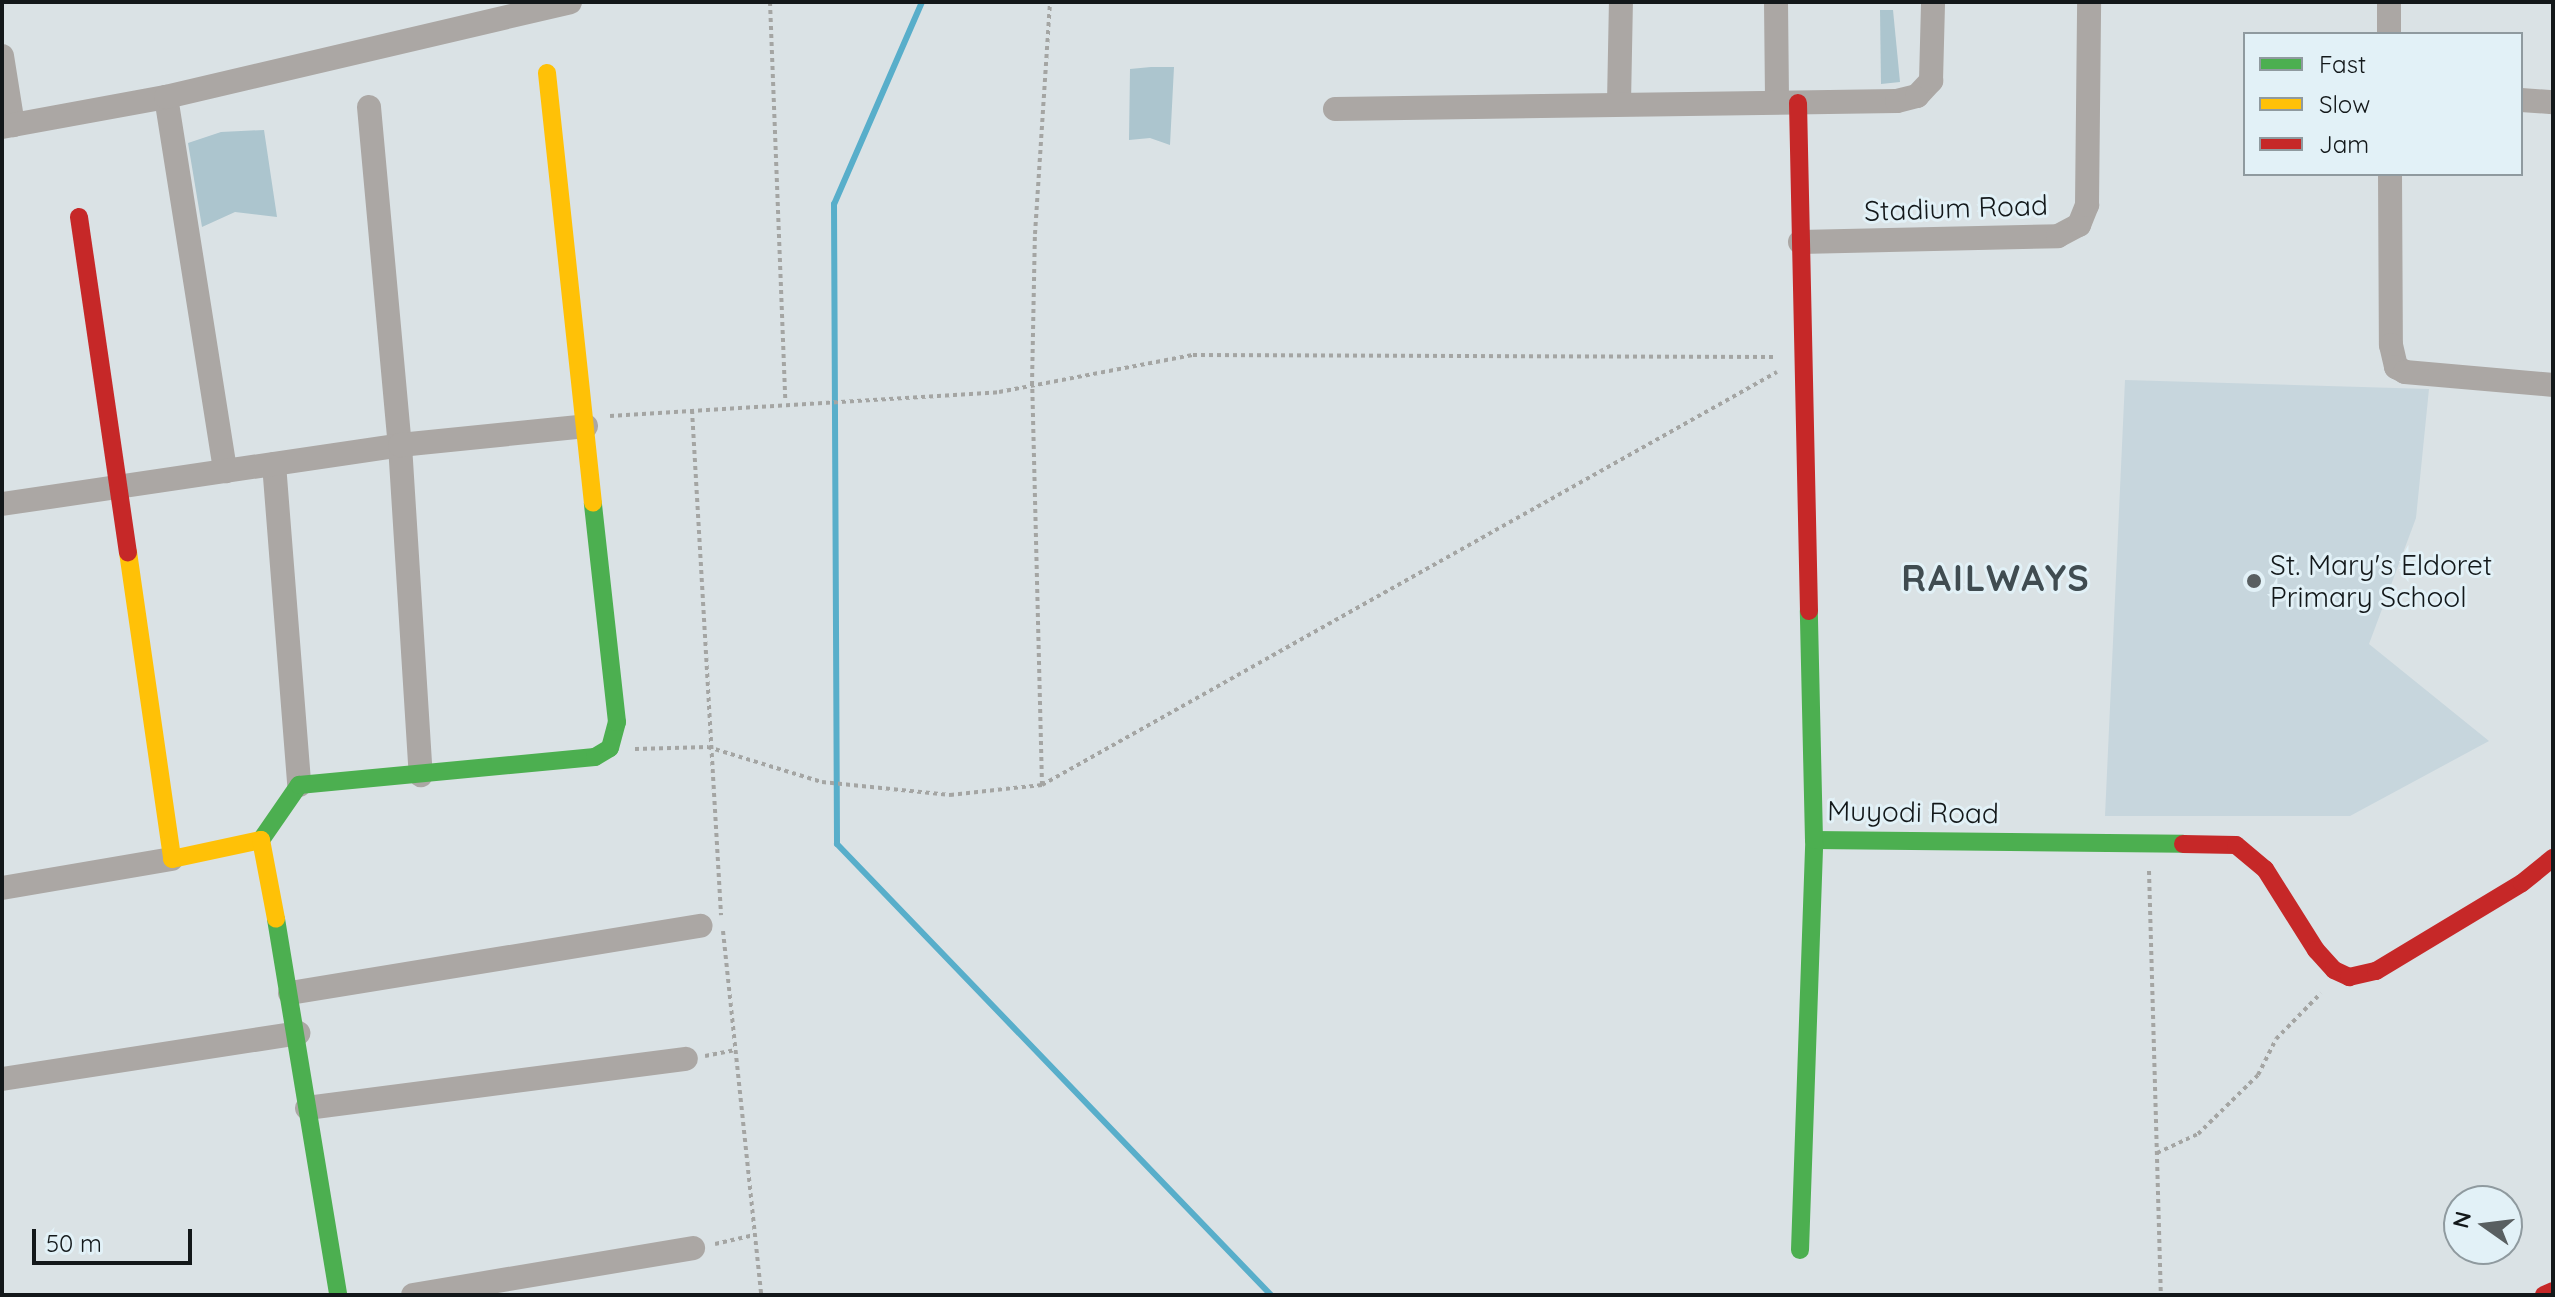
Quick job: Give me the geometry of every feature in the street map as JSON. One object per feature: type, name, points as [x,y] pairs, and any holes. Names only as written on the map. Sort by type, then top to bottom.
[{"type":"main road","points":[[79,217],[115,489],[172,859],[261,840],[299,785],[595,757],[610,748],[617,722],[547,73]]},
{"type":"main road","name":"Muyodi Road","points":[[1787,102],[1800,242],[1814,840],[2148,841],[2236,845],[2265,869],[2334,970]]},
{"type":"main road","points":[[261,840],[298,1033],[307,1108],[338,1295]]},
{"type":"main road","points":[[1800,1250],[1814,840]]},
{"type":"main road","points":[[2334,970],[2349,977],[2376,971],[2522,883],[2553,858]]},
{"type":"main road","points":[[2544,1295],[2553,1291]]},
{"type":"street","points":[[2,56],[8,126],[166,97],[570,2]]},
{"type":"street","points":[[1619,103],[1621,2]]},
{"type":"street","points":[[1776,2],[1787,102]]},
{"type":"street","points":[[1335,109],[1897,101],[1917,96],[1931,81],[1933,2]]},
{"type":"street","name":"Stadium Road","points":[[1800,242],[2058,236],[2079,225],[2087,205],[2089,2]]},
{"type":"street","points":[[2389,2],[2389,32]]},
{"type":"street","points":[[166,97],[225,471]]},
{"type":"street","points":[[2523,100],[2553,102]]},
{"type":"street","points":[[369,107],[400,445],[421,775]]},
{"type":"street","points":[[2390,176],[2391,345],[2396,367],[2405,372],[2553,385]]},
{"type":"street","points":[[2,504],[400,445],[585,422]]},
{"type":"street","points":[[274,464],[299,785]]},
{"type":"street","points":[[2,888],[172,859]]},
{"type":"street","points":[[290,993],[701,926]]},
{"type":"street","points":[[2,1079],[298,1033]]},
{"type":"street","points":[[307,1108],[686,1059]]},
{"type":"street","points":[[413,1295],[693,1248]]},
{"type":"path","points":[[770,2],[785,401]]},
{"type":"path","points":[[1042,785],[1032,385],[1035,234],[1050,2]]},
{"type":"path","points":[[585,422],[785,401],[1032,385],[1193,355],[1803,357]]},
{"type":"path","points":[[610,748],[708,747],[822,782],[850,782],[950,795],[1042,785],[1803,357]]},
{"type":"path","points":[[692,410],[708,747],[761,1295]]},
{"type":"path","points":[[2148,841],[2161,1295]]},
{"type":"path","points":[[2157,1153],[2198,1134],[2258,1075],[2276,1039],[2316,1002],[2334,970]]},
{"type":"path","points":[[686,1059],[736,1050]]},
{"type":"path","points":[[693,1248],[754,1235]]},
{"type":"shaded area","name":"St. Mary's Eldoret Primary School","points":[[2125,380],[2429,389],[2416,518],[2369,644],[2489,741],[2350,816],[2105,816]]},
{"type":"building","points":[[1880,10],[1893,10],[1900,82],[1881,84]]},
{"type":"building","points":[[1174,67],[1170,145],[1150,138],[1129,140],[1130,69]]},
{"type":"building","points":[[264,130],[277,217],[235,212],[202,227],[188,143],[221,132]]},
{"type":"waterway","points":[[922,2],[834,204],[837,844],[1271,1295]]},
{"type":"traffic: fast","points":[[261,840],[299,785],[595,757],[610,748],[617,722],[593,503]]},
{"type":"traffic: fast","points":[[1800,1250],[1814,840],[1809,611]]},
{"type":"traffic: fast","points":[[1814,840],[2183,844]]},
{"type":"traffic: fast","points":[[276,919],[338,1295]]},
{"type":"traffic: slow","points":[[547,73],[593,503]]},
{"type":"traffic: slow","points":[[128,552],[172,859],[261,840],[276,919]]},
{"type":"traffic: jam","points":[[1798,103],[1809,611]]},
{"type":"traffic: jam","points":[[79,217],[128,552]]},
{"type":"traffic: jam","points":[[2183,844],[2236,845],[2265,869],[2316,950],[2334,970],[2349,977],[2376,971],[2522,883],[2553,858]]},
{"type":"traffic: jam","points":[[2544,1295],[2553,1291]]},
{"type":"place","name":"St. Mary's Eldoret Primary School","points":[[2254,581]]},
{"type":"district","name":"RAILWAYS","points":[[1996,578]]}]
